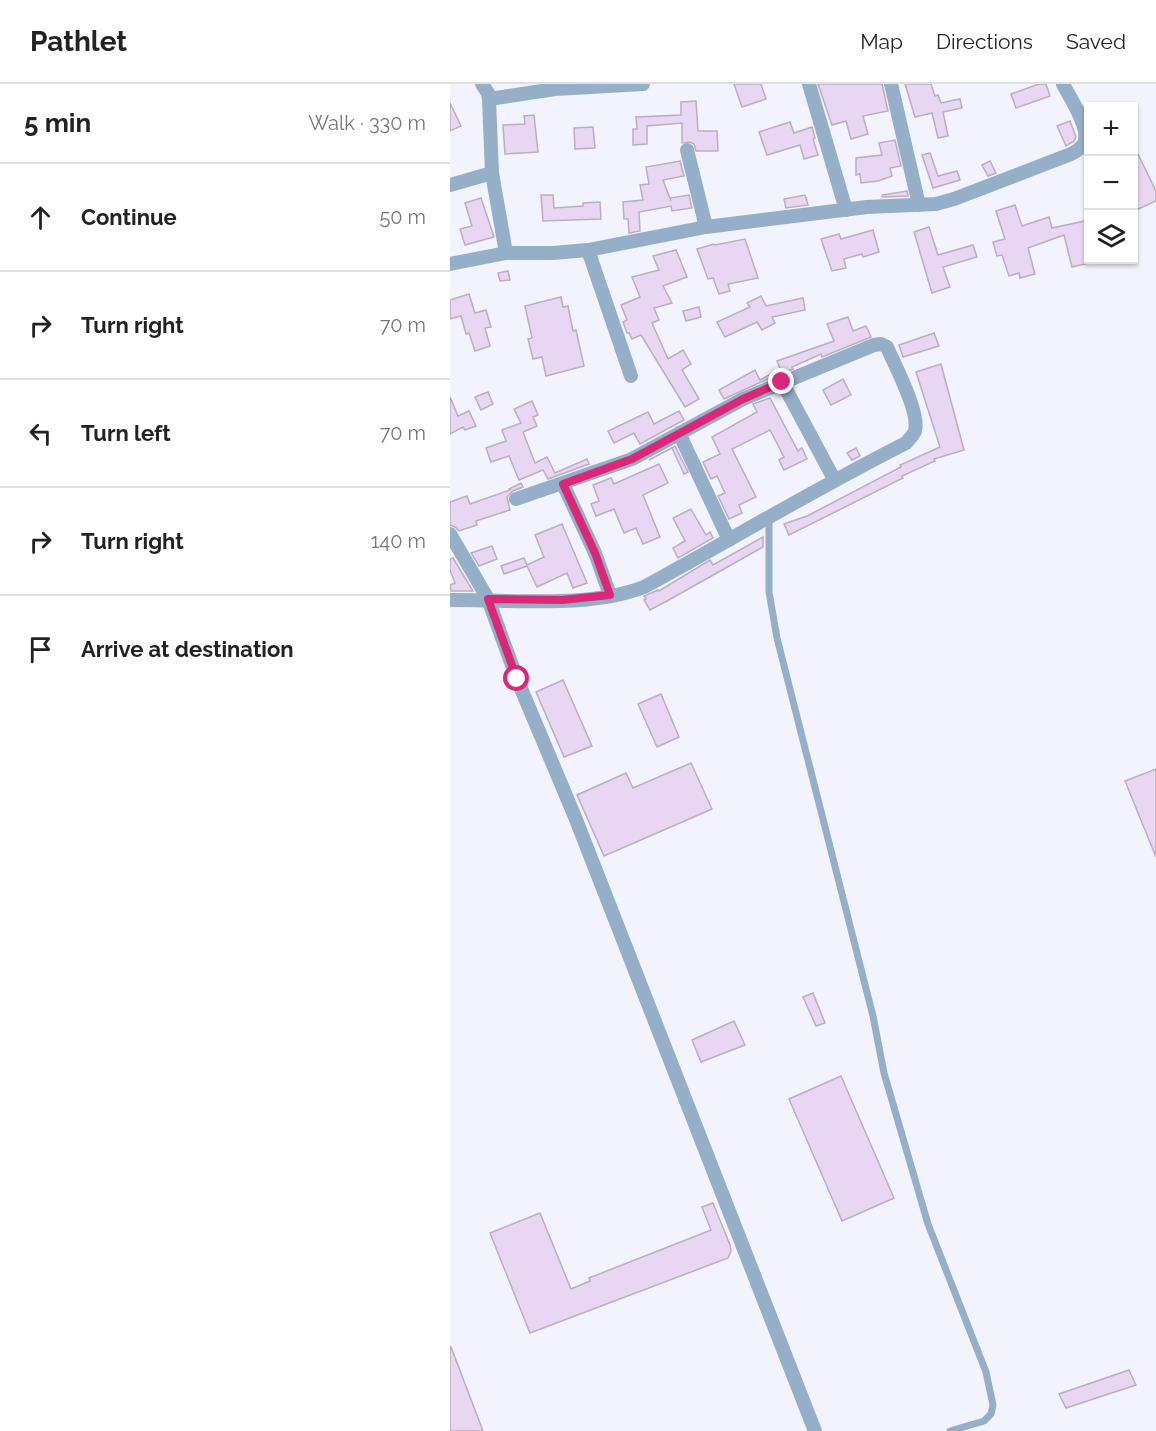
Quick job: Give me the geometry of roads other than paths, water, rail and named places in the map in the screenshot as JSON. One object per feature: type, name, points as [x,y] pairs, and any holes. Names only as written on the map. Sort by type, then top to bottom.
[{"type":"street","points":[[482,84],[489,99],[492,172],[506,253]]},
{"type":"street","points":[[489,99],[555,89],[643,84]]},
{"type":"street","points":[[809,84],[846,210]]},
{"type":"street","points":[[891,84],[919,205]]},
{"type":"street","points":[[450,264],[506,253],[588,250],[706,227],[846,210],[936,204],[954,199],[1071,154],[1083,146],[1086,137],[1084,124],[1063,84]]},
{"type":"street","points":[[687,150],[706,227]]},
{"type":"street","points":[[450,185],[492,172]]},
{"type":"street","points":[[588,250],[631,376]]},
{"type":"street","points":[[450,600],[562,600],[626,594],[644,587],[834,479],[906,442],[913,436],[915,430],[911,403],[887,347],[880,344],[874,345],[743,399],[632,459],[516,499]]},
{"type":"street","points":[[782,382],[834,479]]},
{"type":"street","points":[[679,433],[729,540]]},
{"type":"street","points":[[563,484],[595,553],[610,595]]},
{"type":"street","points":[[450,534],[488,599],[517,679],[575,817],[815,1431]]},
{"type":"lane","points":[[769,518],[769,592],[777,638],[873,1016],[884,1072],[928,1224],[986,1371],[993,1405],[991,1414],[984,1421],[950,1431]]}]
